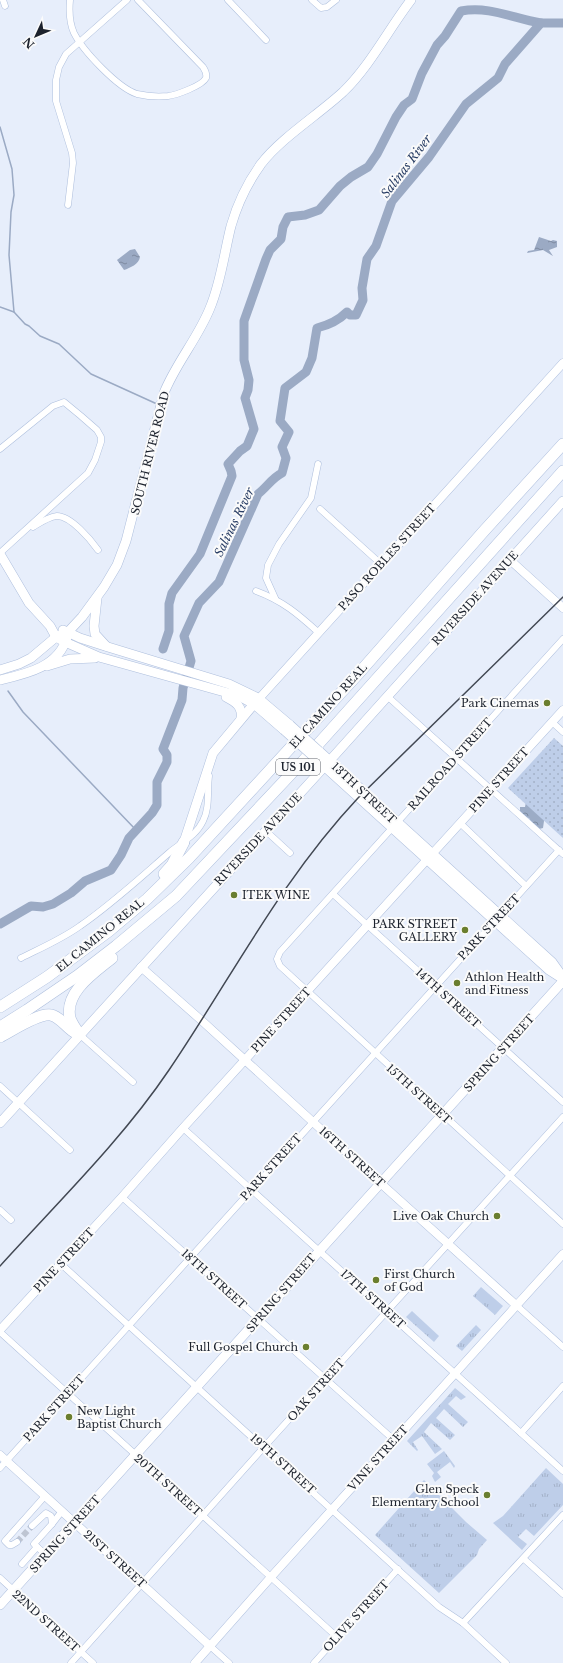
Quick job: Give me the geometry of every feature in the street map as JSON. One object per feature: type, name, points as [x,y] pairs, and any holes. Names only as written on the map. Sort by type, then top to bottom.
[{"type":"highway","name":"EL CAMINO REAL","points":[[0,1008],[47,977],[109,931],[170,877],[207,840],[563,444]]},
{"type":"highway","name":"EL CAMINO REAL","points":[[0,1026],[27,1010],[83,972],[122,942],[176,896],[304,760],[563,471]]},
{"type":"highway","points":[[109,931],[122,914],[172,865],[184,842]]},
{"type":"highway","points":[[79,1034],[71,1019],[69,1007],[74,994],[95,973],[160,916],[176,896]]},
{"type":"highway","points":[[0,1037],[40,1017],[52,1015],[71,1031],[79,1034]]},
{"type":"main road","name":"SOUTH RIVER ROAD","points":[[68,632],[97,598],[117,565],[126,541],[164,393],[169,380],[210,310],[220,278],[231,226],[236,210],[248,185],[261,164],[268,156],[343,92],[361,72],[411,0]]},
{"type":"main road","name":"RIVERSIDE AVENUE","points":[[0,1122],[327,764],[563,501]]},
{"type":"main road","points":[[0,554],[29,603],[50,626],[56,637],[102,658]]},
{"type":"main road","points":[[97,598],[94,626],[96,634],[108,647]]},
{"type":"main road","name":"13TH STREET","points":[[50,626],[256,701],[287,727],[496,918],[552,962],[563,979]]},
{"type":"main road","points":[[0,670],[19,664],[31,658],[56,637],[68,632]]},
{"type":"main road","points":[[36,670],[52,659],[63,647],[68,632]]},
{"type":"main road","points":[[0,680],[26,674],[70,659],[102,658]]},
{"type":"main road","name":"13TH STREET","points":[[102,658],[201,685],[225,690]]},
{"type":"main road","points":[[225,690],[237,703],[240,709],[241,720]]},
{"type":"main road","name":"PASO ROBLES STREET","points":[[184,842],[213,753],[256,701]]},
{"type":"main road","name":"SPRING STREET","points":[[0,1605],[381,1184],[563,979]]},
{"type":"street","points":[[70,0],[69,16],[71,25],[80,42],[114,80],[124,87],[136,93],[168,96],[200,84],[206,78],[206,73],[203,67],[138,0]]},
{"type":"street","points":[[68,205],[72,153],[56,101],[56,80],[59,67],[66,54],[127,0]]},
{"type":"street","points":[[228,0],[266,40]]},
{"type":"street","points":[[312,0],[321,8],[327,8],[336,0]]},
{"type":"street","name":"PASO ROBLES STREET","points":[[256,701],[563,363]]},
{"type":"street","points":[[0,449],[53,406],[64,402],[96,430],[101,437],[101,442],[95,460],[88,473],[0,554]]},
{"type":"street","points":[[275,598],[266,578],[268,565],[279,544],[310,498],[318,464]]},
{"type":"street","points":[[320,509],[381,564]]},
{"type":"street","points":[[25,531],[51,517],[59,516],[80,529],[98,550]]},
{"type":"street","points":[[510,560],[563,608]]},
{"type":"street","points":[[256,591],[275,598],[319,633]]},
{"type":"street","name":"RAILROAD STREET","points":[[277,962],[277,955],[563,639]]},
{"type":"street","points":[[387,696],[492,788],[561,852]]},
{"type":"street","name":"PINE STREET","points":[[0,1331],[563,710]]},
{"type":"street","points":[[552,722],[563,732]]},
{"type":"street","name":"PASO ROBLES STREET","points":[[21,958],[61,938],[81,925],[199,829],[207,810],[208,782],[213,753]]},
{"type":"street","name":"PASO ROBLES STREET","points":[[172,850],[182,839],[191,822]]},
{"type":"street","points":[[460,823],[526,886]]},
{"type":"street","points":[[266,831],[290,853]]},
{"type":"street","name":"PARK STREET","points":[[0,1468],[3,1458],[68,1394],[496,918],[561,852]]},
{"type":"street","name":"14TH STREET","points":[[333,894],[563,1102]]},
{"type":"street","name":"15TH STREET","points":[[277,962],[375,1054],[563,1224]]},
{"type":"street","name":"16TH STREET","points":[[141,967],[563,1347]]},
{"type":"street","points":[[79,1034],[133,1082]]},
{"type":"street","points":[[0,1086],[70,1150]]},
{"type":"street","name":"OAK STREET","points":[[71,1663],[264,1447],[388,1312],[563,1117]]},
{"type":"street","name":"17TH STREET","points":[[183,1128],[563,1471]]},
{"type":"street","name":"18TH STREET","points":[[122,1197],[394,1440]]},
{"type":"street","points":[[0,1210],[11,1220]]},
{"type":"street","name":"VINE STREET","points":[[195,1663],[394,1440],[563,1254]]},
{"type":"street","name":"19TH STREET","points":[[61,1264],[439,1607],[462,1623],[506,1663]]},
{"type":"street","name":"20TH STREET","points":[[0,1331],[337,1637]]},
{"type":"street","points":[[521,1433],[563,1386]]},
{"type":"street","name":"21ST STREET","points":[[3,1458],[229,1663]]},
{"type":"street","points":[[17,1542],[9,1545],[5,1541],[45,1496]]},
{"type":"street","points":[[46,1555],[34,1544],[62,1511]]},
{"type":"street","points":[[32,1526],[46,1513],[51,1516],[52,1524]]},
{"type":"street","points":[[462,1623],[497,1585],[524,1559],[563,1515]]},
{"type":"street","points":[[22,1564],[37,1547]]},
{"type":"street","points":[[524,1559],[563,1594]]},
{"type":"street","name":"OLIVE STREET","points":[[314,1663],[398,1569]]},
{"type":"street","name":"22ND STREET","points":[[0,1578],[93,1663]]},
{"type":"green space","points":[[554,738],[563,746],[563,838],[508,788]]},
{"type":"green space","points":[[526,802],[548,817],[544,821],[543,828],[539,829],[533,825],[529,818],[520,816],[520,807],[525,807]]},
{"type":"green space","points":[[481,1287],[503,1306],[495,1315],[473,1296]]},
{"type":"green space","points":[[412,1311],[439,1336],[434,1342],[406,1317]]},
{"type":"green space","points":[[476,1325],[481,1330],[462,1351],[456,1346]]},
{"type":"green space","points":[[455,1388],[466,1397],[461,1400],[456,1396],[448,1404],[468,1422],[463,1427],[444,1409],[436,1418],[455,1435],[450,1440],[431,1423],[424,1432],[442,1449],[435,1454],[422,1436],[413,1442],[418,1450],[417,1451],[407,1441]]},
{"type":"green space","points":[[444,1451],[455,1466],[454,1468],[450,1462],[437,1472],[441,1477],[435,1482],[432,1476],[434,1473],[427,1464]]},
{"type":"green space","points":[[546,1468],[563,1484],[563,1505],[534,1536],[526,1529],[518,1537],[527,1544],[522,1550],[493,1523],[503,1516]]},
{"type":"green space","points":[[424,1480],[466,1522],[487,1540],[479,1549],[477,1555],[439,1593],[375,1535]]},
{"type":"water","points":[[539,237],[551,241],[557,241],[557,247],[549,250],[553,256],[543,250],[527,253],[528,251],[534,250]]},
{"type":"water","points":[[135,249],[140,257],[138,262],[124,270],[117,260],[130,250]]},
{"type":"waterway","name":"Salinas River","points":[[163,649],[169,631],[169,604],[172,593],[200,554],[232,476],[228,464],[247,446],[254,429],[245,398],[249,380],[244,360],[244,321],[266,259],[270,250],[281,239],[283,227],[288,217],[305,215],[319,210],[340,186],[351,177],[368,167],[377,154],[396,117],[404,105],[412,99],[422,73],[437,45],[445,36],[461,11],[491,11],[541,23]]},
{"type":"waterway","name":"Salinas River","points":[[0,924],[31,906],[43,907],[53,904],[71,893],[85,881],[111,870],[121,855],[129,838],[152,813],[157,805],[157,782],[167,762],[167,755],[163,749],[182,700],[183,688],[191,661],[184,636],[199,603],[219,582],[258,494],[275,477],[282,473],[286,458],[282,447],[289,432],[280,421],[285,388],[306,372],[312,358],[317,328],[333,322],[347,312],[350,315],[356,315],[363,300],[362,288],[367,259],[376,246],[392,201],[429,157],[466,104],[498,78],[505,64],[541,23],[563,23]]},
{"type":"waterway","points":[[0,127],[12,169],[14,195],[11,212],[9,255],[14,312]]},
{"type":"waterway","points":[[0,307],[14,312],[25,324],[40,336],[59,344],[91,374],[157,404]]},
{"type":"waterway","points":[[8,691],[23,712],[136,830]]},
{"type":"tunnel","points":[[17,1542],[32,1526]]},
{"type":"railway","points":[[0,1266],[88,1171],[150,1096],[192,1035],[258,930],[305,862],[330,829],[358,798],[563,597]]},
{"type":"place","name":"Park Cinemas","points":[[547,703]]},
{"type":"place","name":"ITEK WINE","points":[[234,895]]},
{"type":"place","name":"PARK STREET GALLERY","points":[[465,930]]},
{"type":"place","name":"Athlon Health and Fitness","points":[[457,983]]},
{"type":"place","name":"Live Oak Church","points":[[497,1216]]},
{"type":"place","name":"First Church of God","points":[[376,1280]]},
{"type":"place","name":"Full Gospel Church","points":[[306,1347]]},
{"type":"place","name":"New Light Baptist Church","points":[[69,1417]]},
{"type":"place","name":"Glen Speck Elementary School","points":[[487,1495]]}]
